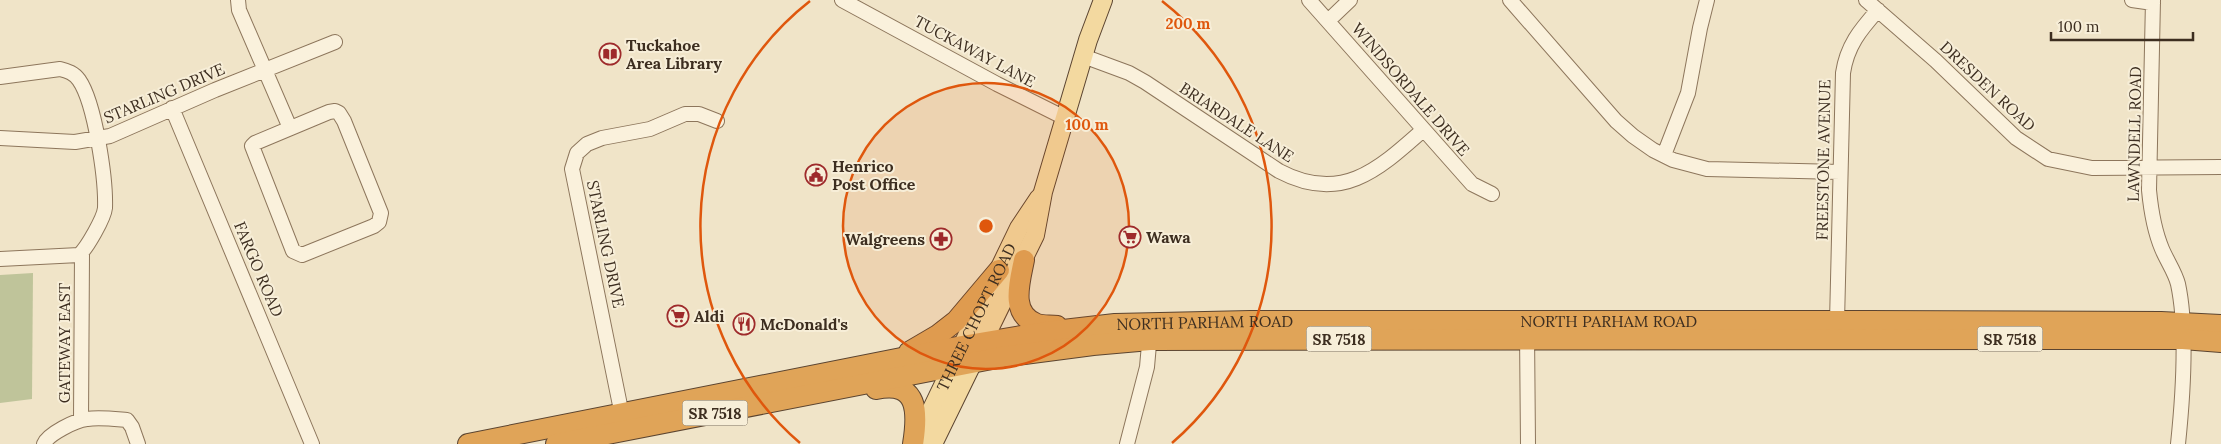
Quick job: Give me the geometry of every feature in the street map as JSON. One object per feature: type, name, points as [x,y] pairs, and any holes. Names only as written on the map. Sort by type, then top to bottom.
[{"type":"highway","points":[[1024,260],[1017,297],[1026,317],[1036,324],[1074,329]]},
{"type":"highway","points":[[894,360],[938,335],[956,321],[999,270]]},
{"type":"highway","name":"NORTH PARHAM ROAD","points":[[468,444],[814,393],[953,366],[984,342],[1074,329],[1150,332],[1527,330],[2182,331],[2221,325]]},
{"type":"highway","name":"NORTH PARHAM ROAD","points":[[2182,331],[2221,342]]},
{"type":"highway","name":"NORTH PARHAM ROAD","points":[[556,444],[623,422],[894,360],[1056,349],[1150,332]]},
{"type":"highway","points":[[814,393],[846,395],[890,387],[900,390],[910,398],[916,410],[917,420],[914,444]]},
{"type":"main road","name":"THREE CHOPT ROAD","points":[[984,342],[1035,235],[1043,192],[1103,0]]},
{"type":"main road","name":"THREE CHOPT ROAD","points":[[933,444],[999,270],[1019,228],[1043,192]]},
{"type":"main road","name":"THREE CHOPT ROAD","points":[[914,444],[953,366]]},
{"type":"street","name":"TUCKAWAY LANE","points":[[842,0],[997,84],[1065,118]]},
{"type":"street","name":"WINDSORDALE DRIVE","points":[[1309,0],[1472,184],[1492,194]]},
{"type":"street","points":[[1328,21],[1350,0]]},
{"type":"street","points":[[1664,155],[1688,93],[1707,0]]},
{"type":"street","name":"DRESDEN ROAD","points":[[1866,0],[1936,61],[2016,138],[2036,153],[2048,159],[2075,166],[2116,168],[2221,167]]},
{"type":"street","points":[[2132,0],[2153,2]]},
{"type":"street","points":[[234,1],[290,128]]},
{"type":"street","points":[[1515,2],[1616,120],[1640,142],[1664,155],[1690,166],[1707,169],[1840,172]]},
{"type":"street","name":"LAWNDELL ROAD","points":[[2153,2],[2149,190],[2153,222],[2160,244],[2177,280],[2182,331],[2182,397],[2178,444]]},
{"type":"street","name":"FREESTONE AVENUE","points":[[1838,330],[1840,172],[1845,60],[1853,39],[1878,10]]},
{"type":"street","name":"STARLING DRIVE","points":[[0,138],[75,142],[110,136],[264,69],[335,42]]},
{"type":"street","name":"BRIARDALE LANE","points":[[1084,56],[1128,73],[1145,82],[1279,171],[1288,176],[1312,183],[1346,182],[1369,174],[1394,156],[1423,130]]},
{"type":"street","name":"GATEWAY EAST","points":[[0,77],[60,69],[68,71],[82,86],[98,138],[105,207],[101,220],[82,253],[81,420],[90,418],[127,420],[132,427],[138,444]]},
{"type":"street","name":"FARGO ROAD","points":[[172,108],[312,444]]},
{"type":"street","points":[[329,112],[339,112],[381,213],[379,222],[308,254],[302,255],[293,251],[252,149],[255,143],[290,128],[329,112]]},
{"type":"street","name":"STARLING DRIVE","points":[[623,422],[572,169],[577,153],[587,144],[602,138],[650,129],[685,114],[699,114],[717,121]]},
{"type":"street","points":[[0,259],[73,256],[82,253]]},
{"type":"street","points":[[1527,330],[1528,444]]},
{"type":"street","points":[[1127,444],[1147,367],[1150,332]]},
{"type":"street","points":[[44,444],[48,436],[81,420]]},
{"type":"green space","points":[[33,273],[32,399],[0,403],[0,275]]},
{"type":"place","name":"Tuckahoe Area Library","points":[[610,54]]},
{"type":"place","name":"Henrico Post Office","points":[[816,175]]},
{"type":"place","name":"Wawa","points":[[1130,237]]},
{"type":"place","name":"Walgreens","points":[[941,239]]},
{"type":"place","name":"Aldi","points":[[678,316]]},
{"type":"place","name":"McDonald's","points":[[744,324]]}]
